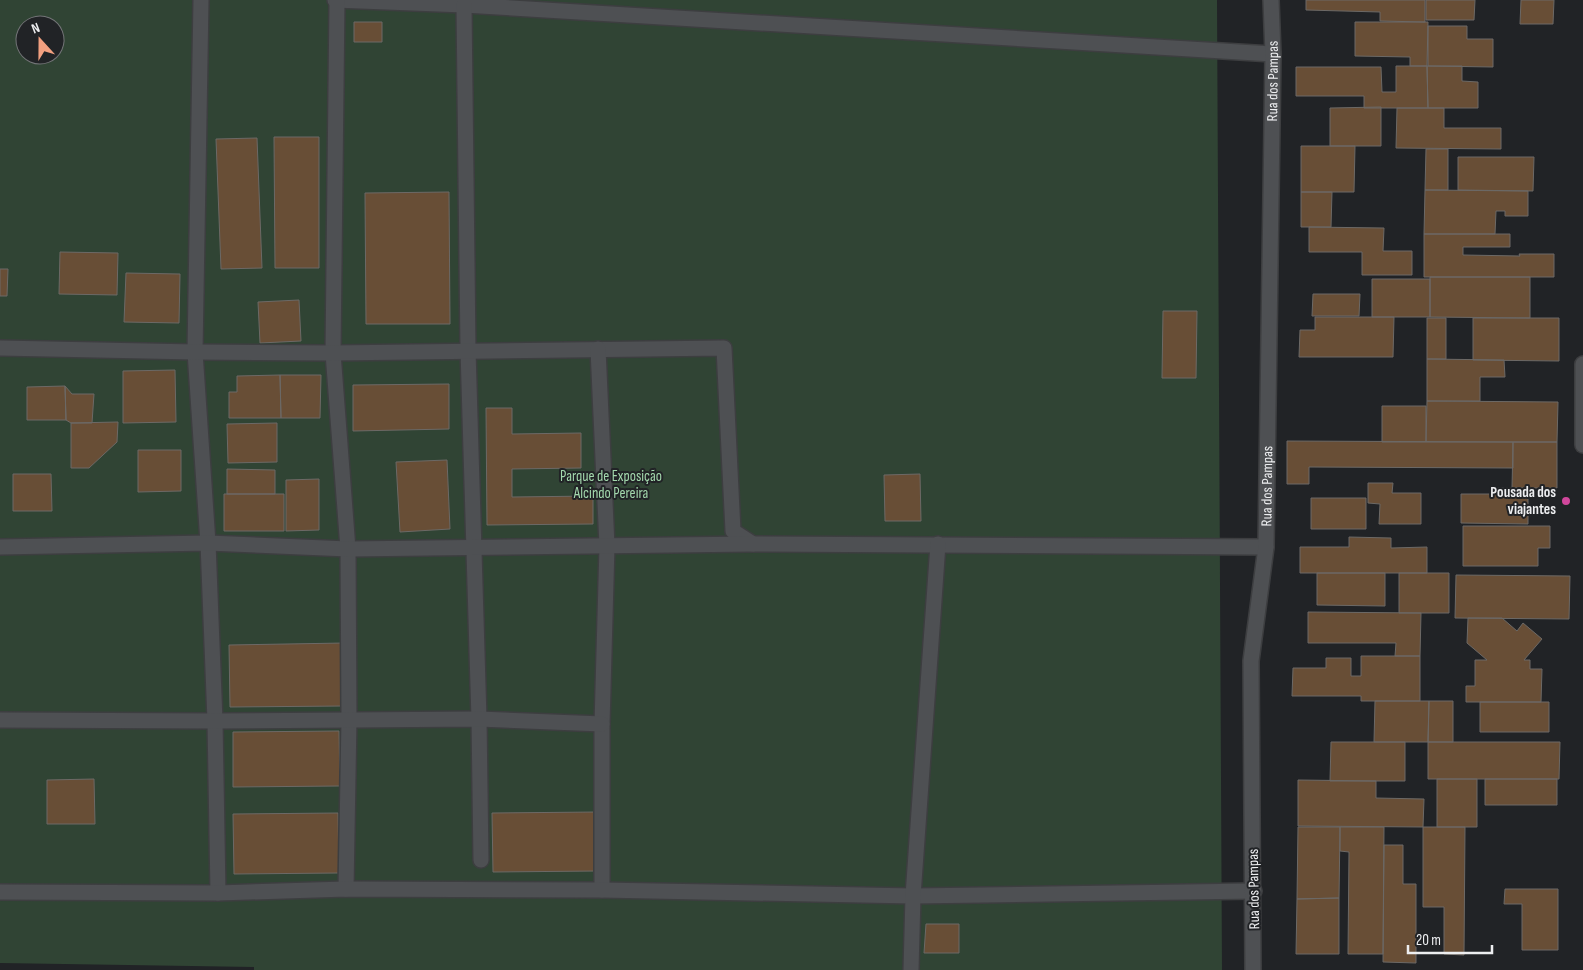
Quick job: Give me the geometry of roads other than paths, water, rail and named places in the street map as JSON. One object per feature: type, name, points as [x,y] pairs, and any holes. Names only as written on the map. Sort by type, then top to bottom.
[{"type":"street","points":[[201,0],[196,352],[208,543],[215,721],[218,893]]},
{"type":"street","points":[[346,889],[349,719],[348,549],[334,353],[336,0],[464,4],[1273,54]]},
{"type":"street","name":"Rua dos Pampas","points":[[1254,970],[1251,661],[1266,547],[1273,54],[1271,0]]},
{"type":"street","points":[[464,4],[468,350],[479,719],[481,860]]},
{"type":"street","points":[[0,348],[334,353],[724,348],[732,531],[753,544]]},
{"type":"street","points":[[598,349],[607,546],[602,724],[602,890]]},
{"type":"street","points":[[1583,364],[1583,445]]},
{"type":"street","points":[[0,547],[208,543],[348,549],[753,544],[1266,547]]},
{"type":"street","points":[[911,970],[913,896],[938,544]]},
{"type":"street","points":[[0,720],[479,719],[602,724]]},
{"type":"street","points":[[0,892],[218,893],[346,889],[602,890],[913,896],[1254,891]]},
{"type":"place","name":"Pousada dos viajantes","points":[[1566,501]]},
{"type":"park label","name":"Parque de Exposição Alcindo Pereira","points":[[611,484]]}]
